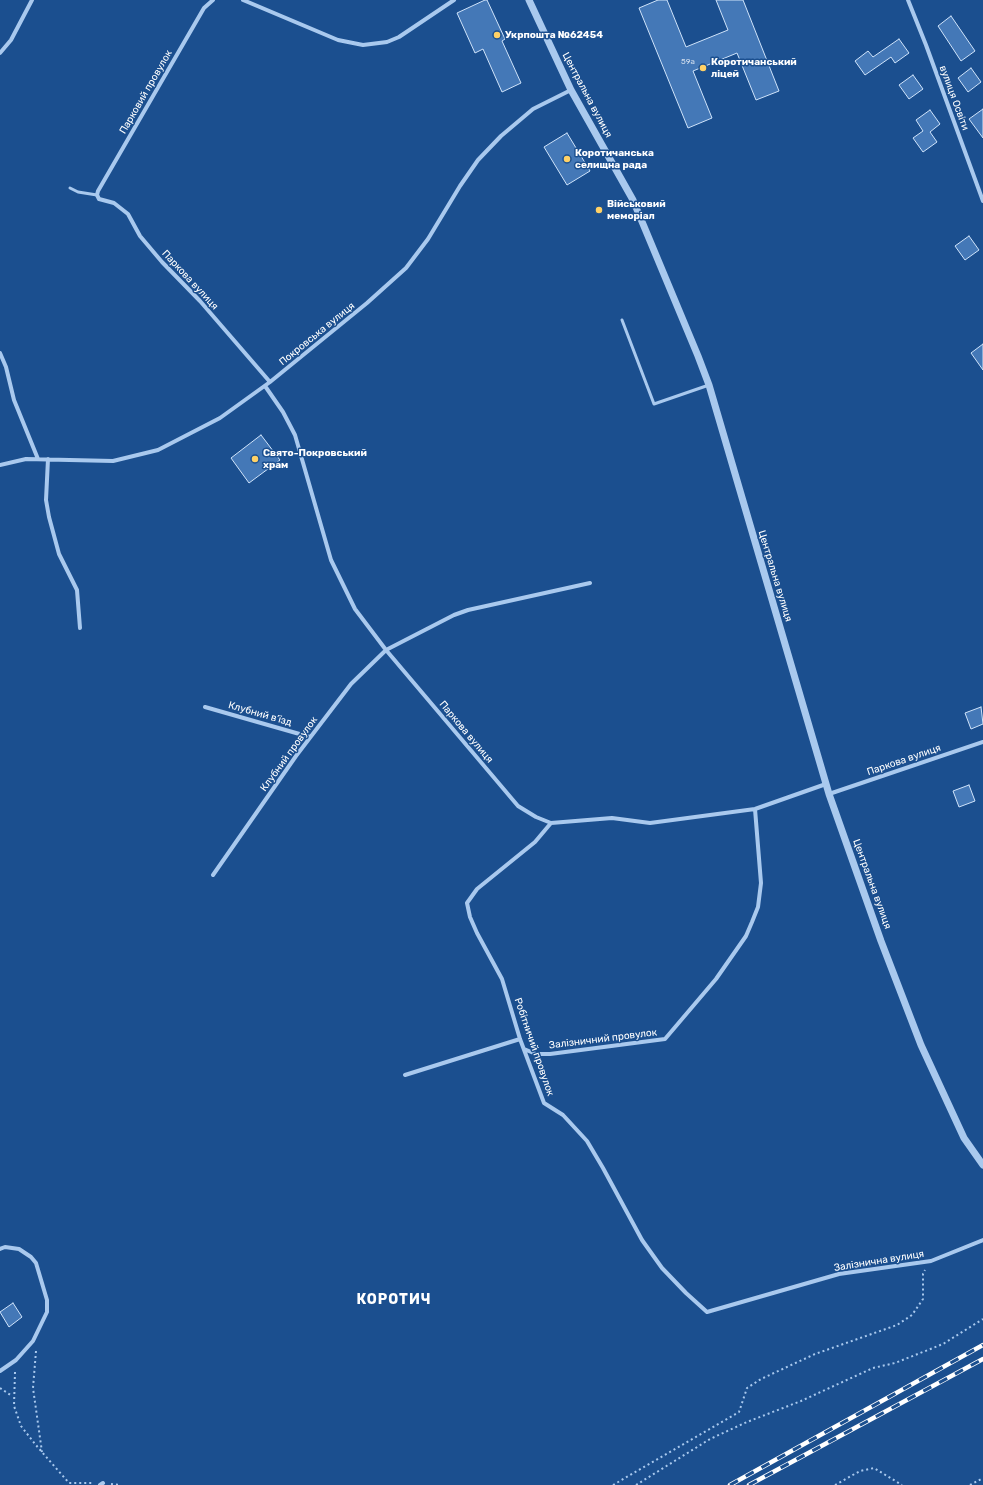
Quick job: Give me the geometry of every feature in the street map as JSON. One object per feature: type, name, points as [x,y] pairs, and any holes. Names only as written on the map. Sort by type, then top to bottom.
[{"type":"street","points":[[0,53],[11,40],[32,0]]},
{"type":"street","name":"Парковий провулок","points":[[97,195],[204,8],[213,0]]},
{"type":"street","points":[[243,0],[338,40],[362,45],[387,42],[399,37],[454,0]]},
{"type":"street","name":"Центральна вулиця","points":[[529,0],[571,90],[633,200],[698,356],[709,385],[829,794],[921,1045],[964,1138],[983,1165]]},
{"type":"street","name":"вулиця Освіти","points":[[908,0],[983,201]]},
{"type":"street","name":"Покровська вулиця","points":[[0,465],[26,459],[113,461],[158,450],[220,418],[270,382],[367,303],[406,268],[428,239],[474,166],[501,136],[533,109],[571,90]]},
{"type":"street","name":"Паркова вулиця","points":[[97,195],[99,198],[114,203],[128,214],[140,236],[162,262],[200,301],[270,382]]},
{"type":"street","points":[[0,353],[6,368],[14,400],[38,459]]},
{"type":"street","name":"Паркова вулиця","points":[[265,386],[283,412],[295,435],[331,560],[355,609],[386,650],[518,806],[536,817],[552,823],[612,818],[650,823],[755,809],[826,784]]},
{"type":"street","points":[[48,459],[46,500],[49,517],[59,554],[77,590],[80,628]]},
{"type":"street","name":"Клубний провулок","points":[[213,875],[310,737],[350,684],[386,650],[454,615],[468,610],[590,583]]},
{"type":"street","name":"Клубний в’їзд","points":[[205,707],[310,737]]},
{"type":"street","name":"Паркова вулиця","points":[[829,794],[983,742]]},
{"type":"street","name":"Залізничний провулок","points":[[524,1049],[536,1054],[550,1054],[665,1039],[716,979],[746,936],[758,907],[761,883],[755,809]]},
{"type":"street","name":"Робітничий провулок","points":[[552,823],[535,842],[477,889],[467,903],[477,934],[502,979],[520,1039],[544,1103],[563,1115],[587,1142],[642,1240],[672,1278],[707,1312]]},
{"type":"street","points":[[405,1074],[520,1039]]},
{"type":"street","name":"Залізнична вулиця","points":[[707,1312],[839,1274],[931,1261],[983,1240]]},
{"type":"street","points":[[0,1249],[5,1247],[20,1249],[32,1257],[36,1263],[47,1300],[47,1312],[33,1341],[16,1360],[0,1371]]},
{"type":"lane","points":[[70,188],[78,192],[97,195]]},
{"type":"lane","points":[[622,320],[654,404],[709,385]]},
{"type":"path","points":[[613,1485],[739,1412],[747,1388],[761,1379],[815,1354],[897,1325],[912,1315],[923,1299],[923,1274],[931,1261]]},
{"type":"path","points":[[636,1485],[710,1439],[747,1422],[801,1401],[873,1368],[895,1363],[943,1344],[983,1319]]},
{"type":"path","points":[[36,1349],[33,1388],[42,1453]]},
{"type":"path","points":[[16,1360],[13,1396],[14,1406],[21,1426],[42,1453],[69,1482],[120,1485]]},
{"type":"path","points":[[0,1388],[13,1396]]},
{"type":"path","points":[[835,1485],[860,1471],[874,1468],[902,1485]]},
{"type":"path","points":[[970,1485],[983,1478]]},
{"type":"building","points":[[487,0],[505,39],[502,41],[521,83],[502,92],[483,49],[475,53],[457,13]]},
{"type":"building","points":[[658,0],[667,0],[686,47],[728,30],[716,0],[743,0],[779,91],[756,100],[737,53],[693,71],[712,118],[688,128],[639,8]]},
{"type":"building","points":[[951,16],[975,51],[961,61],[938,26]]},
{"type":"building","points":[[899,39],[909,53],[895,63],[891,57],[865,75],[855,61],[868,51],[873,57]]},
{"type":"building","points":[[971,68],[981,82],[968,92],[958,78]]},
{"type":"building","points":[[913,75],[923,89],[909,99],[899,85]]},
{"type":"building","points":[[983,109],[983,138],[969,119]]},
{"type":"building","points":[[930,110],[940,124],[930,132],[937,142],[923,152],[913,138],[923,131],[916,120]]},
{"type":"building","name":"Коротичанська селищна рада","points":[[567,133],[590,171],[567,185],[544,147]]},
{"type":"building","points":[[969,236],[979,250],[965,260],[955,246]]},
{"type":"building","points":[[983,344],[983,370],[971,353]]},
{"type":"building","name":"Свято-Покровський храм","points":[[261,435],[280,460],[249,483],[231,458]]},
{"type":"building","points":[[981,707],[983,724],[971,729],[965,713]]},
{"type":"building","points":[[969,785],[975,801],[959,807],[953,791]]},
{"type":"building","points":[[13,1303],[22,1317],[9,1327],[0,1312]]},
{"type":"railway","points":[[730,1485],[983,1345]]},
{"type":"railway","points":[[749,1485],[983,1359]]},
{"type":"place","name":"Укрпошта №62454","points":[[497,35]]},
{"type":"place","name":"Коротичанський ліцей","points":[[703,68]]},
{"type":"place","name":"Коротичанська селищна рада","points":[[567,159]]},
{"type":"place","name":"Військовий меморіал","points":[[599,210]]},
{"type":"place","name":"Свято-Покровський храм","points":[[255,459]]},
{"type":"district","name":"КОРОТИЧ","points":[[394,1300]]}]
